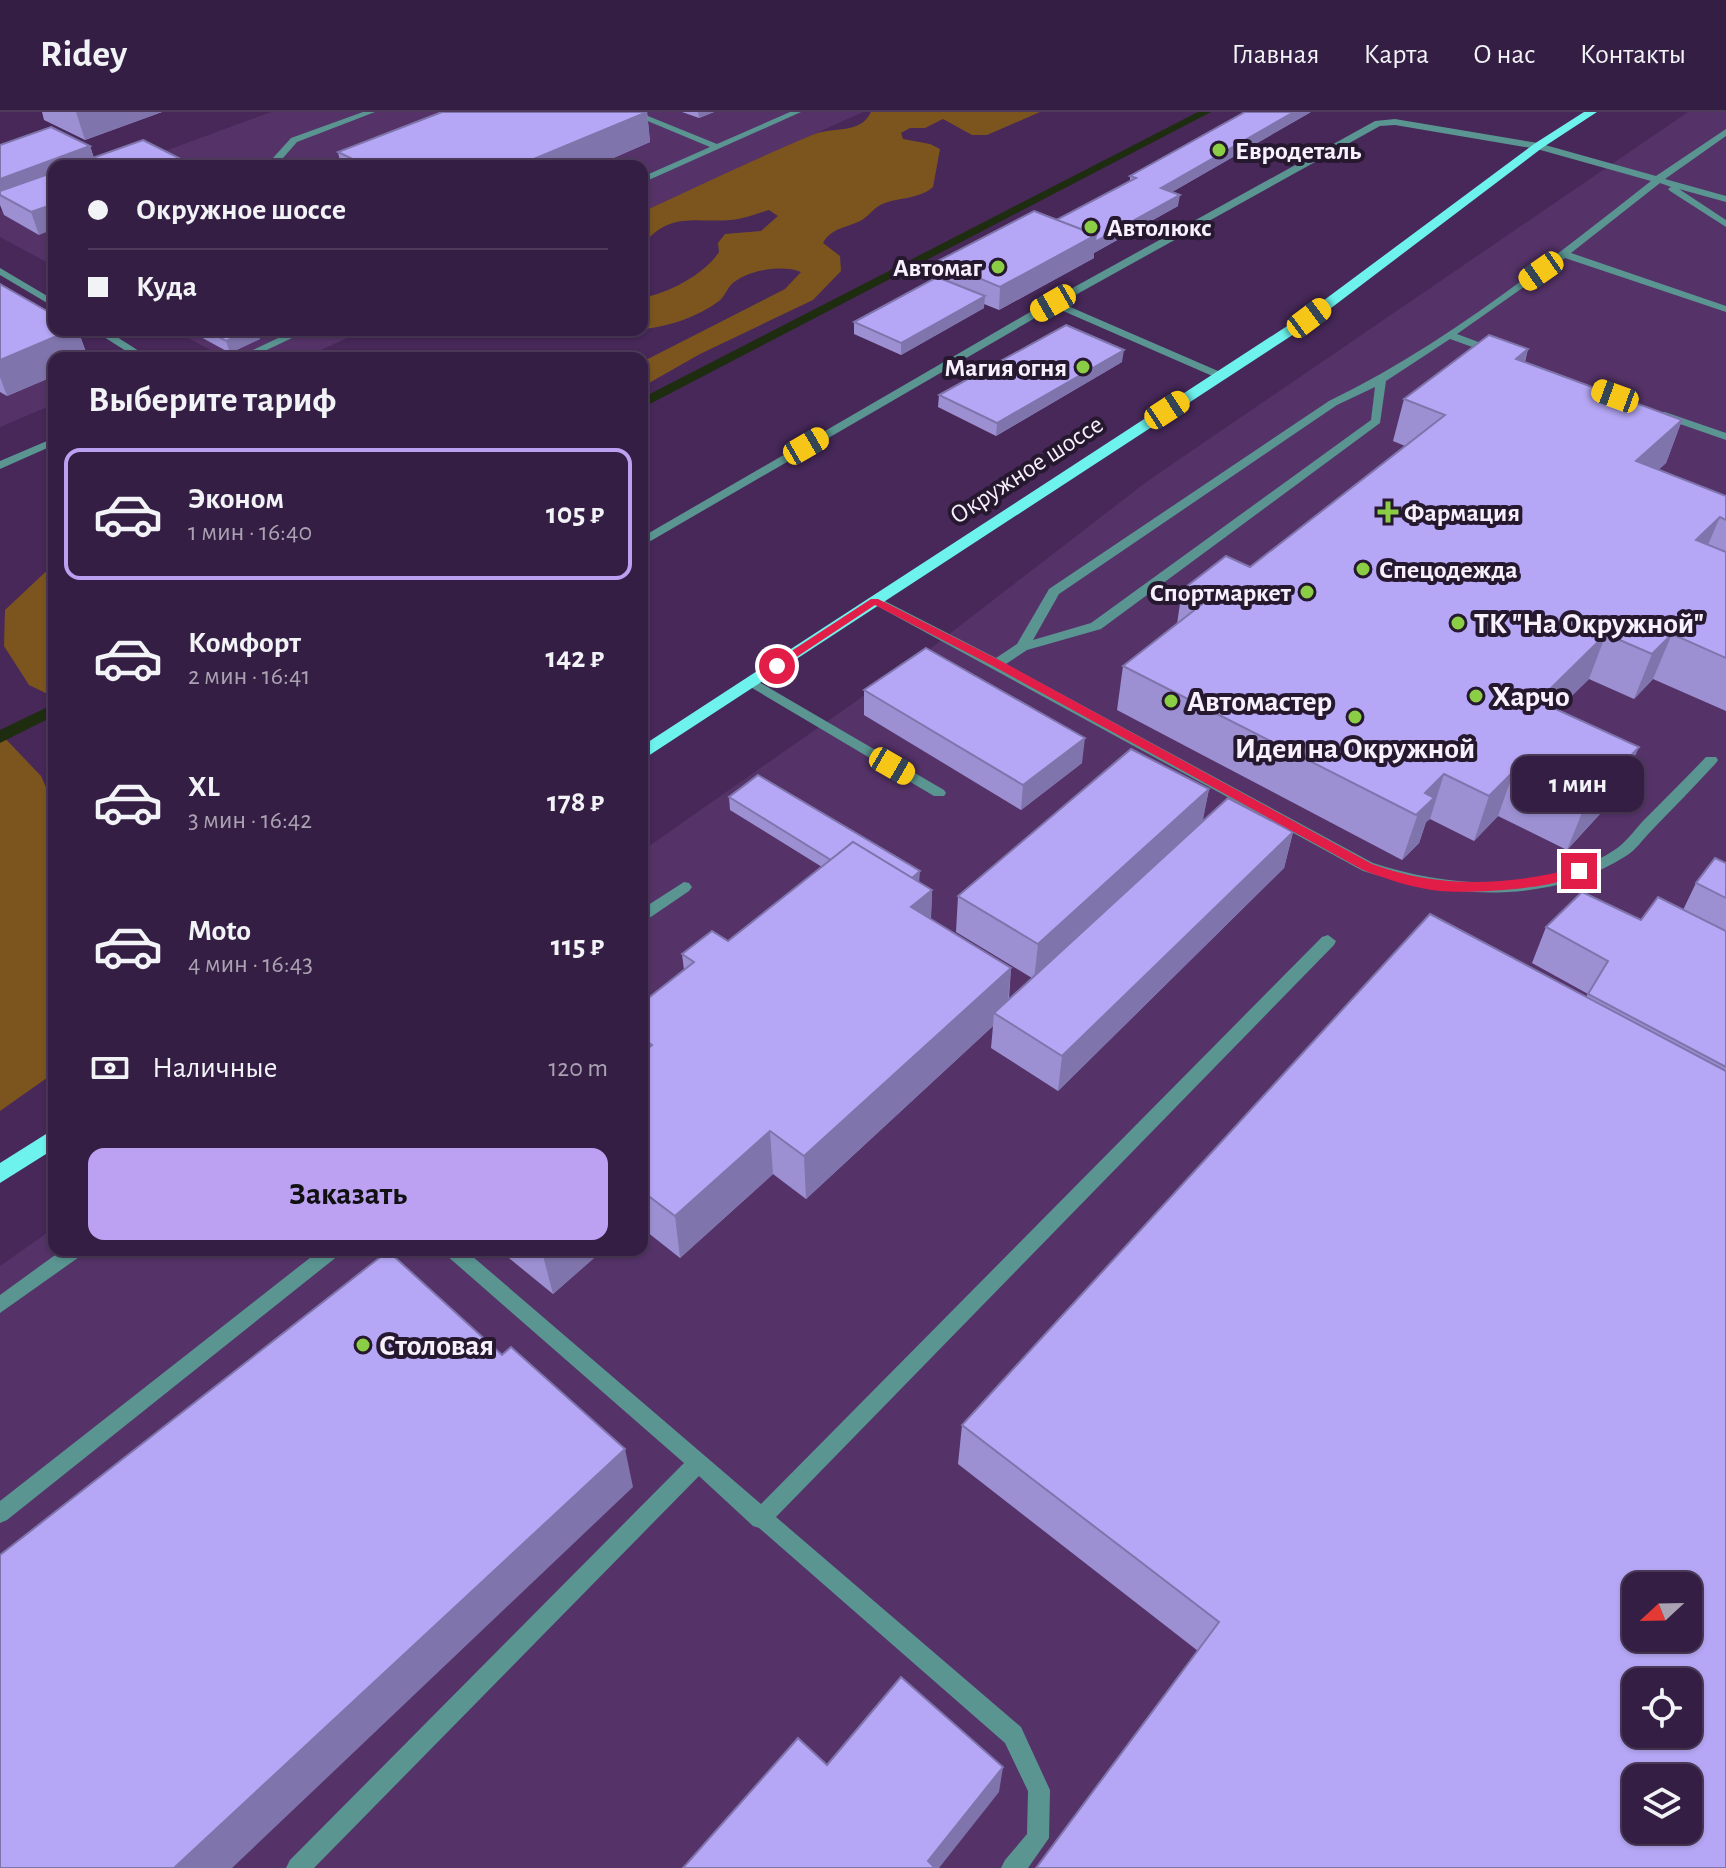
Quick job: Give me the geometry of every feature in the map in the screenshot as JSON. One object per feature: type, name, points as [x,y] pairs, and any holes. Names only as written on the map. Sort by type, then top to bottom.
[{"type":"main road","name":"Окружное шоссе","points":[[648,750],[1309,318],[1538,146],[1592,112]]},
{"type":"main road","points":[[0,1174],[48,1142]]},
{"type":"street","points":[[279,160],[294,140],[371,112]]},
{"type":"street","points":[[630,112],[718,147]]},
{"type":"street","points":[[648,177],[797,112]]},
{"type":"street","points":[[648,539],[1053,303],[1378,123],[1395,122],[1538,146],[1726,199]]},
{"type":"street","points":[[1022,647],[1054,592],[1333,403],[1381,380],[1449,335],[1564,254],[1659,179],[1726,132]]},
{"type":"street","points":[[1659,179],[1726,224]]},
{"type":"street","points":[[1564,254],[1726,309]]},
{"type":"street","points":[[0,271],[48,300]]},
{"type":"street","points":[[1053,303],[1221,376]]},
{"type":"street","points":[[1449,335],[1508,357]]},
{"type":"street","points":[[108,336],[135,352]]},
{"type":"street","points":[[254,352],[290,336]]},
{"type":"street","points":[[997,664],[1022,647],[1096,626],[1376,421],[1381,380]]},
{"type":"street","points":[[1653,410],[1726,437]]},
{"type":"street","points":[[0,465],[48,444]]},
{"type":"street","points":[[874,601],[997,664],[1368,867],[1400,880],[1443,887],[1541,882],[1579,871],[1622,851],[1711,760]]},
{"type":"street","points":[[752,682],[939,793]]},
{"type":"street","points":[[648,913],[684,887]]},
{"type":"street","points":[[760,1519],[1328,941]]},
{"type":"street","points":[[0,1305],[68,1256]]},
{"type":"street","points":[[0,1513],[325,1256]]},
{"type":"street","points":[[459,1256],[1013,1735],[1039,1790],[1038,1838],[1013,1868]]},
{"type":"street","points":[[298,1868],[697,1464]]},
{"type":"shaded area","points":[[271,112],[863,112],[648,209],[648,160],[140,160]]},
{"type":"shaded area","points":[[871,112],[1040,112],[987,135],[972,135],[943,119],[925,128],[910,128],[901,133],[903,139],[940,149],[933,187],[916,196],[881,204],[860,221],[830,234],[823,243],[840,256],[841,271],[813,300],[700,354],[648,384],[648,359],[785,289],[801,272],[784,269],[754,272],[736,280],[719,301],[702,312],[648,328],[648,296],[675,287],[705,268],[719,252],[718,243],[725,234],[761,231],[778,216],[769,210],[736,219],[683,221],[662,228],[648,239],[648,209],[812,135],[853,127]]},
{"type":"shaded area","points":[[1688,112],[1726,112],[1726,1868],[0,1868],[0,1266],[48,1232],[48,1256],[648,1256],[648,847],[922,655],[1149,480]]},
{"type":"shaded area","points":[[48,194],[48,263],[0,237],[0,211]]},
{"type":"shaded area","points":[[0,299],[48,328],[48,336],[62,336],[89,352],[48,352],[48,407],[0,427]]},
{"type":"shaded area","points":[[184,336],[352,336],[316,352],[215,352]]},
{"type":"shaded area","points":[[48,570],[48,694],[29,685],[4,646],[5,610]]},
{"type":"shaded area","points":[[0,733],[41,776],[48,792],[48,1077],[0,1111]]},
{"type":"building","points":[[442,112],[647,112],[531,160],[355,160],[338,152]]},
{"type":"building","points":[[1245,112],[1294,112],[1161,188],[1180,195],[1095,242],[1096,235],[1056,220],[1136,178],[1130,176]]},
{"type":"building","points":[[51,127],[90,146],[0,179],[0,145]]},
{"type":"building","points":[[143,140],[179,158],[173,160],[87,160]]},
{"type":"building","points":[[48,174],[48,206],[31,212],[0,195],[0,191]]},
{"type":"building","points":[[1034,211],[1096,235],[1000,287],[938,261]]},
{"type":"building","points":[[937,277],[985,296],[901,343],[854,322]]},
{"type":"building","points":[[0,284],[48,312],[48,336],[57,336],[0,360]]},
{"type":"building","points":[[1066,325],[1124,350],[997,423],[939,395]]},
{"type":"building","name":"ТК \"На Окружной\"","points":[[1489,335],[1528,349],[1516,359],[1682,420],[1636,461],[1726,496],[1726,520],[1720,517],[1696,540],[1726,552],[1726,658],[1672,634],[1652,654],[1606,634],[1538,701],[1639,747],[1585,805],[1514,771],[1489,796],[1444,774],[1425,793],[1434,798],[1416,815],[1123,666],[1206,601],[1182,590],[1226,556],[1250,567],[1445,415],[1404,399]]},
{"type":"building","points":[[217,336],[238,336],[226,341]]},
{"type":"building","points":[[926,648],[1085,738],[1023,785],[864,690]]},
{"type":"building","points":[[1131,749],[1209,789],[1038,944],[958,896]]},
{"type":"building","points":[[758,775],[920,871],[912,878],[853,842],[831,860],[729,797]]},
{"type":"building","points":[[1228,798],[1293,832],[1062,1056],[994,1013]]},
{"type":"building","points":[[853,842],[932,890],[911,907],[1011,968],[804,1156],[770,1131],[675,1216],[648,1196],[648,1048],[652,1045],[648,1042],[648,998],[694,962],[682,954],[712,931],[728,941]]},
{"type":"building","points":[[1715,858],[1726,863],[1726,898],[1696,883]]},
{"type":"building","points":[[1582,892],[1641,920],[1658,897],[1726,931],[1726,1067],[1588,994],[1608,961],[1546,927]]},
{"type":"building","points":[[1430,914],[1726,1071],[1726,1868],[1036,1868],[1219,1622],[962,1425]]},
{"type":"building","points":[[382,1256],[393,1256],[502,1355],[511,1347],[625,1449],[174,1868],[0,1868],[0,1555]]},
{"type":"building","points":[[901,1677],[1003,1767],[928,1861],[935,1868],[683,1868],[798,1738],[827,1765]]},
{"type":"waterway","points":[[648,401],[1206,112]]},
{"type":"waterway","points":[[0,737],[48,712]]},
{"type":"place","name":"Евродеталь","points":[[1219,150]]},
{"type":"place","name":"Автолюкс","points":[[1091,227]]},
{"type":"place","name":"Автомаг","points":[[998,267]]},
{"type":"place","name":"Магия огня","points":[[1083,367]]},
{"type":"place","name":"Фармация","points":[[1388,512]]},
{"type":"place","name":"Спецодежда","points":[[1363,569]]},
{"type":"place","name":"Спортмаркет","points":[[1307,592]]},
{"type":"place","name":"ТК \"На Окружной\"","points":[[1458,623]]},
{"type":"place","name":"Харчо","points":[[1476,696]]},
{"type":"place","name":"Автомастер","points":[[1171,701]]},
{"type":"place","name":"Идеи на Окружной","points":[[1355,717]]},
{"type":"place","name":"Столовая","points":[[363,1345]]},
{"type":"route","points":[[777,666],[874,601],[997,664],[1368,867],[1400,880],[1443,887],[1491,887],[1541,882],[1579,871]]}]
